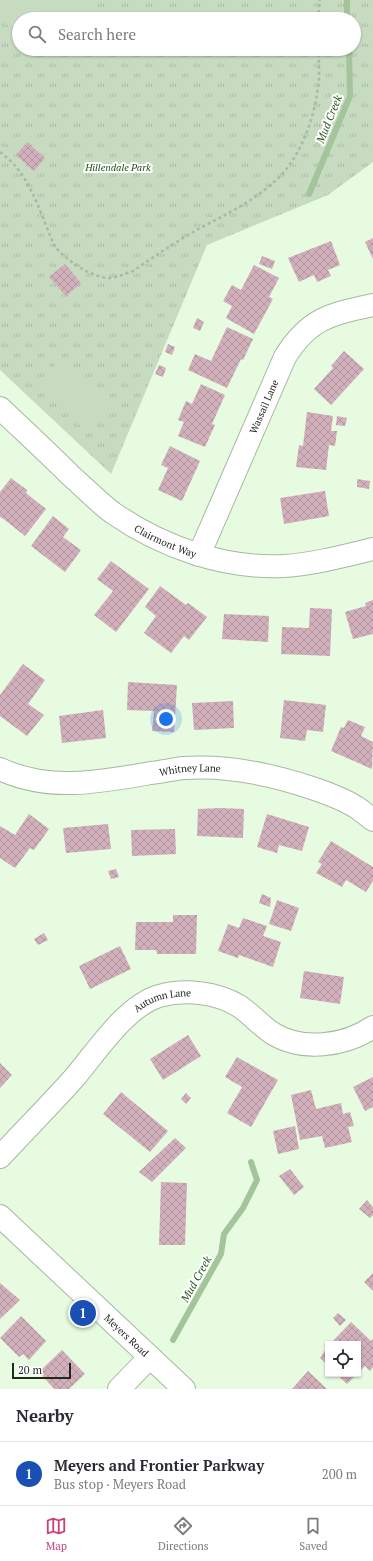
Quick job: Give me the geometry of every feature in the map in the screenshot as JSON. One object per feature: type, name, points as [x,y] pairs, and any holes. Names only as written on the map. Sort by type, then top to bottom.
[{"type":"street","name":"Wassail Lane","points":[[199,555],[285,357],[293,344],[303,332],[318,321],[333,314],[373,305]]},
{"type":"street","name":"Clairmont Way","points":[[0,408],[93,496],[112,512],[160,539],[199,555],[256,566],[284,566],[321,561],[373,549]]},
{"type":"street","name":"Whitney Lane","points":[[0,769],[16,777],[38,782],[66,784],[104,781],[183,768],[218,768],[257,772],[294,782],[329,794],[356,807],[373,820]]},
{"type":"street","name":"Autumn Lane","points":[[0,1157],[74,1077],[121,1021],[136,1008],[159,996],[183,993],[202,993],[221,998],[239,1006],[273,1034],[294,1042],[319,1045],[340,1042],[363,1034],[373,1027]]},
{"type":"street","name":"Meyers Road","points":[[0,1216],[184,1389]]},
{"type":"street","points":[[119,1389],[150,1357]]},
{"type":"path","points":[[319,12],[320,0]]},
{"type":"path","points":[[0,152],[8,158],[27,182],[55,247],[62,256],[99,276],[108,278],[121,276],[133,271],[200,228],[222,218],[276,181],[298,151],[314,111],[319,77],[318,56]]},
{"type":"green space","name":"Hillendale Park","points":[[0,0],[373,0],[373,162],[328,195],[207,245],[111,474],[0,370]]},
{"type":"green space","points":[[0,0],[100,0],[91,12],[12,12],[12,32],[0,11]]},
{"type":"green space","points":[[62,357],[112,404],[86,431],[37,384]]},
{"type":"building","points":[[27,142],[45,158],[34,171],[16,155]]},
{"type":"building","points":[[373,238],[373,259],[365,242]]},
{"type":"building","points":[[331,241],[340,265],[328,270],[331,276],[317,282],[314,275],[299,282],[288,258]]},
{"type":"building","points":[[262,256],[275,261],[272,269],[259,264]]},
{"type":"building","points":[[65,264],[81,283],[66,296],[49,277]]},
{"type":"building","points":[[254,265],[279,278],[269,297],[273,299],[254,334],[226,318],[232,306],[223,301],[232,285],[241,290]]},
{"type":"building","points":[[197,318],[204,322],[200,331],[193,328]]},
{"type":"building","points":[[227,327],[253,339],[243,360],[241,359],[227,388],[188,370],[195,354],[211,361]]},
{"type":"building","points":[[168,344],[175,347],[172,355],[165,352]]},
{"type":"building","points":[[344,351],[364,369],[331,405],[314,389],[333,368],[331,366]]},
{"type":"building","points":[[159,365],[166,368],[163,377],[155,374]]},
{"type":"building","points":[[201,384],[225,395],[212,424],[215,425],[205,447],[178,436],[184,422],[178,420],[186,401],[192,404]]},
{"type":"building","points":[[307,412],[333,416],[331,431],[337,431],[335,446],[329,445],[326,470],[296,467],[299,445],[303,446]]},
{"type":"building","points":[[337,416],[347,418],[345,426],[336,425]]},
{"type":"building","points":[[170,446],[200,461],[182,501],[158,490],[168,468],[161,465]]},
{"type":"building","points":[[11,478],[27,490],[26,493],[46,509],[25,536],[1,517],[0,518],[0,492]]},
{"type":"building","points":[[357,479],[370,481],[369,489],[357,487]]},
{"type":"building","points":[[325,491],[329,516],[284,524],[280,498]]},
{"type":"building","points":[[53,516],[69,529],[63,537],[81,550],[65,572],[31,546]]},
{"type":"building","points":[[111,561],[149,589],[116,632],[94,615],[113,591],[97,579]]},
{"type":"building","points":[[160,586],[186,605],[188,603],[207,617],[189,640],[184,636],[171,653],[144,633],[156,616],[145,607]]},
{"type":"building","points":[[373,600],[373,634],[353,639],[345,612],[366,606],[365,603]]},
{"type":"building","points":[[310,608],[332,609],[330,656],[281,654],[282,627],[309,628]]},
{"type":"building","points":[[224,614],[269,616],[268,642],[222,639]]},
{"type":"building","points":[[23,664],[45,680],[28,704],[44,715],[27,736],[0,716],[0,695]]},
{"type":"building","points":[[128,682],[177,685],[174,732],[152,731],[154,711],[127,710]]},
{"type":"building","points":[[284,700],[326,705],[323,732],[307,730],[305,741],[280,738]]},
{"type":"building","points":[[233,701],[234,728],[194,730],[192,703]]},
{"type":"building","points":[[103,710],[106,738],[62,743],[59,716]]},
{"type":"building","points":[[348,720],[365,727],[361,736],[373,742],[372,769],[331,751],[341,727],[344,728]]},
{"type":"building","points":[[198,809],[244,809],[243,838],[197,836]]},
{"type":"building","points":[[29,814],[49,829],[34,850],[30,848],[15,868],[0,858],[0,826],[15,835]]},
{"type":"building","points":[[267,814],[309,827],[302,851],[279,845],[277,853],[257,847]]},
{"type":"building","points":[[108,824],[111,849],[66,853],[63,828]]},
{"type":"building","points":[[175,829],[176,854],[132,856],[131,830]]},
{"type":"building","points":[[331,841],[373,867],[373,881],[366,892],[346,880],[342,887],[316,873],[322,864],[318,862]]},
{"type":"building","points":[[116,869],[119,877],[111,879],[108,871]]},
{"type":"building","points":[[262,894],[271,898],[270,907],[259,903]]},
{"type":"building","points":[[277,900],[299,908],[291,931],[269,924]]},
{"type":"building","points":[[173,915],[197,915],[196,954],[157,954],[156,950],[135,950],[136,922],[173,922]]},
{"type":"building","points":[[243,918],[267,926],[263,936],[281,942],[273,967],[239,955],[238,958],[218,951],[228,924],[239,928]]},
{"type":"building","points":[[44,933],[48,940],[38,945],[34,939]]},
{"type":"building","points":[[120,946],[131,969],[90,989],[79,966]]},
{"type":"building","points":[[304,971],[344,977],[340,1004],[300,998]]},
{"type":"building","points":[[188,1035],[201,1056],[163,1080],[150,1059]]},
{"type":"building","points":[[237,1057],[278,1080],[251,1127],[227,1113],[242,1087],[225,1077]]},
{"type":"building","points":[[0,1063],[12,1075],[0,1088]]},
{"type":"building","points":[[373,1077],[373,1107],[365,1111],[353,1087]]},
{"type":"building","points":[[311,1090],[316,1109],[341,1103],[343,1114],[350,1112],[354,1126],[348,1127],[352,1142],[325,1148],[322,1136],[300,1140],[291,1095]]},
{"type":"building","points":[[121,1092],[168,1131],[150,1152],[103,1114]]},
{"type":"building","points":[[186,1093],[191,1098],[186,1104],[181,1099]]},
{"type":"building","points":[[295,1126],[299,1149],[278,1154],[273,1131]]},
{"type":"building","points":[[175,1138],[186,1148],[152,1182],[139,1172]]},
{"type":"building","points":[[290,1169],[304,1187],[294,1195],[279,1176]]},
{"type":"building","points":[[161,1182],[187,1183],[185,1245],[159,1245]]},
{"type":"building","points":[[367,1200],[373,1207],[373,1215],[370,1218],[359,1209]]},
{"type":"building","points":[[373,1273],[373,1291],[364,1282]]},
{"type":"building","points":[[0,1283],[20,1300],[0,1319]]},
{"type":"building","points":[[338,1313],[346,1320],[340,1326],[333,1318]]},
{"type":"building","points":[[21,1316],[46,1341],[29,1360],[23,1354],[19,1357],[0,1338]]},
{"type":"building","points":[[351,1322],[371,1341],[373,1339],[373,1367],[370,1371],[365,1366],[361,1370],[361,1341],[333,1341]]},
{"type":"building","points":[[62,1350],[85,1374],[69,1389],[54,1389],[39,1372]]},
{"type":"building","points":[[325,1350],[325,1363],[320,1358]]},
{"type":"building","points":[[308,1371],[327,1389],[292,1389]]},
{"type":"building","points":[[339,1377],[354,1377],[347,1384]]},
{"type":"waterway","name":"Mud Creek","points":[[347,0],[347,12]]},
{"type":"waterway","name":"Mud Creek","points":[[309,194],[350,96],[349,56]]},
{"type":"waterway","name":"Mud Creek","points":[[173,1340],[221,1254],[224,1234],[243,1208],[257,1180],[251,1162]]},
{"type":"place","name":"Meyers and Frontier Parkway","points":[[83,1313]]}]
